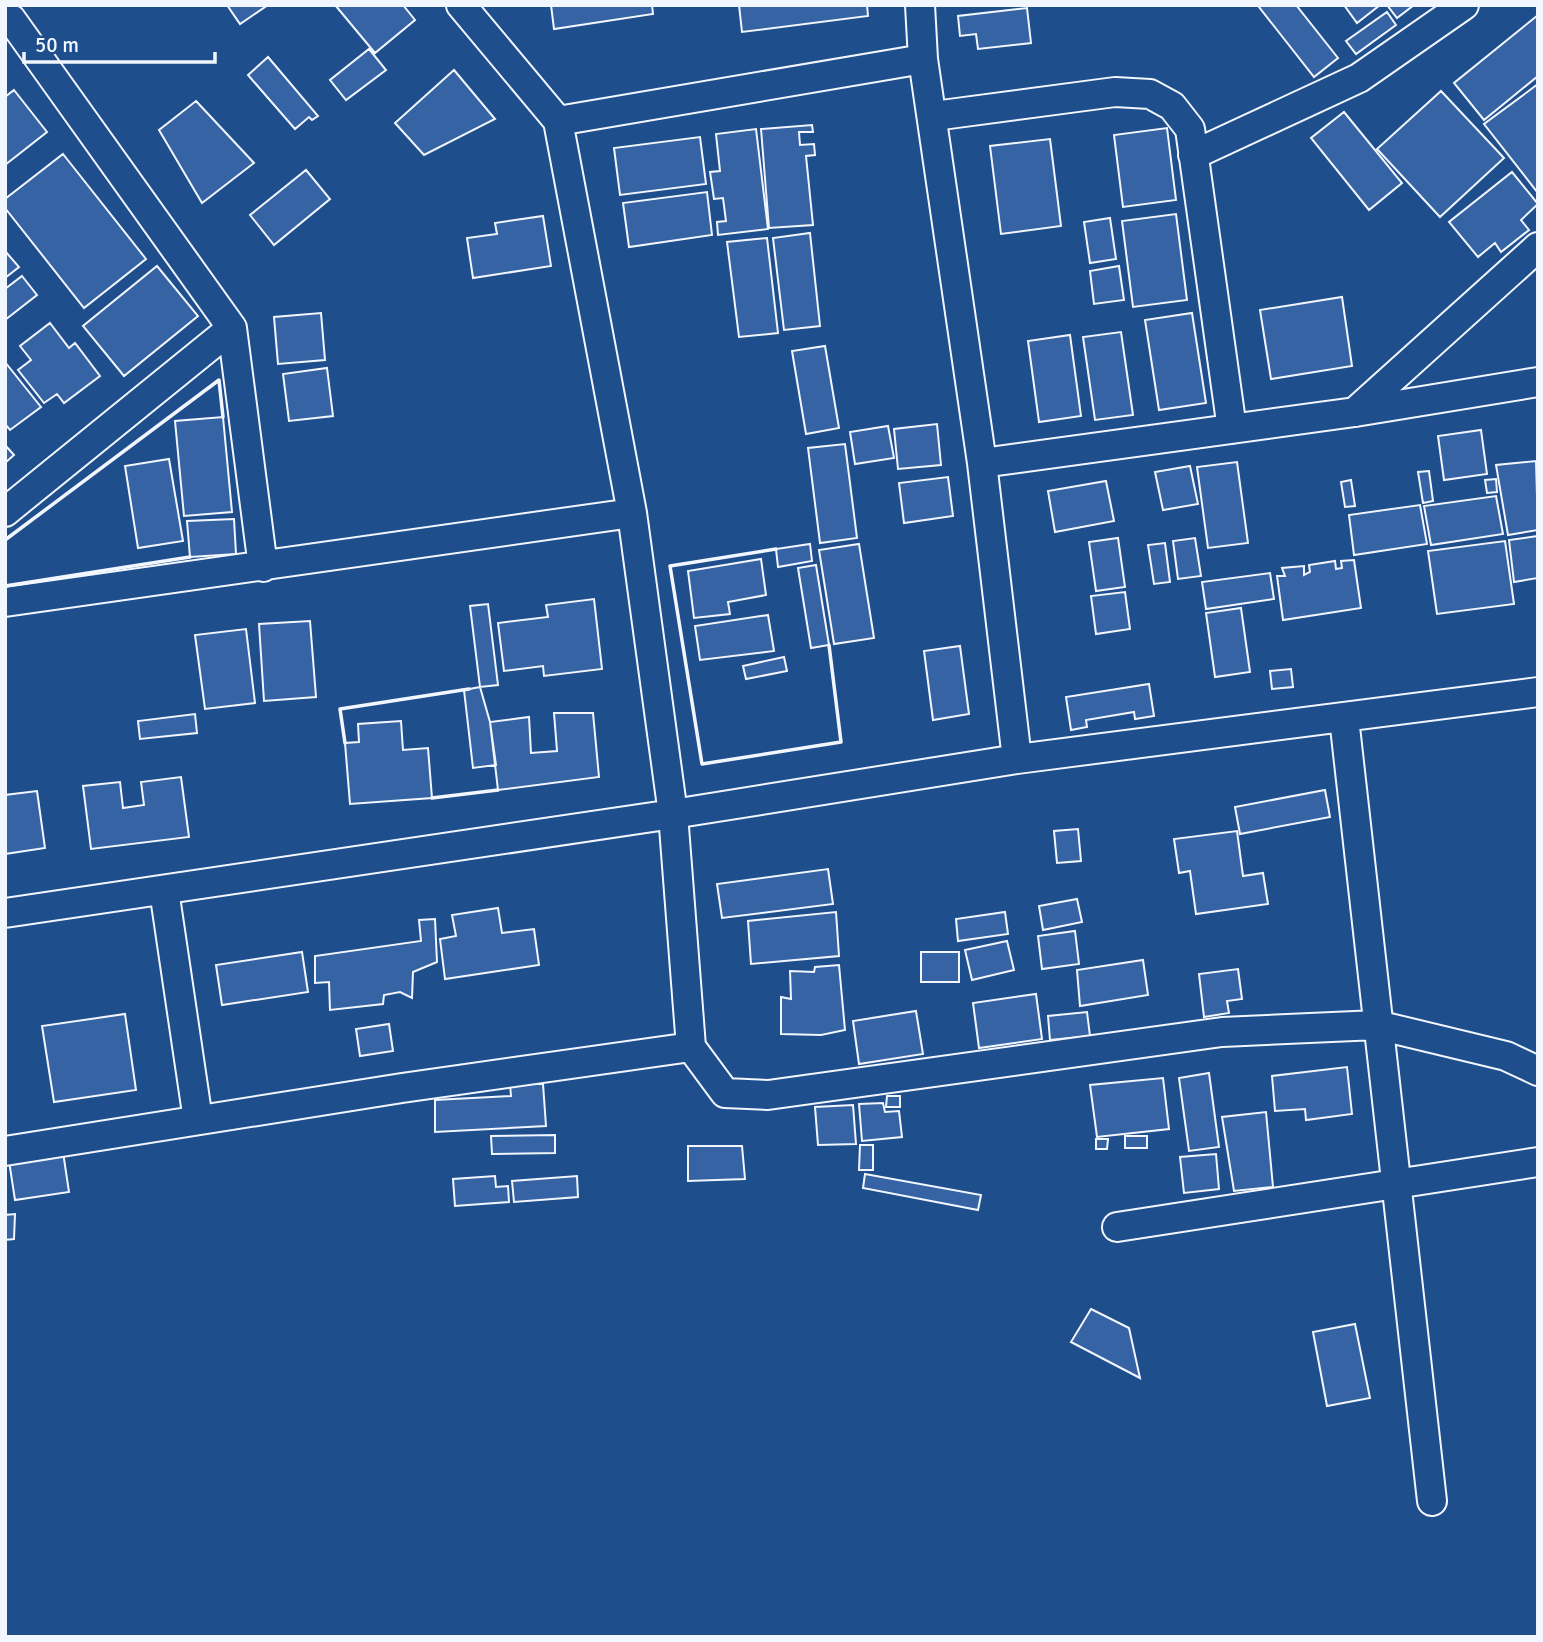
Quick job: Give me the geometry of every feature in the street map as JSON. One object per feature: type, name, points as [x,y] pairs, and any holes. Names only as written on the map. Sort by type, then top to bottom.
[{"type":"street","points":[[461,5],[558,121],[632,513],[673,814],[691,1047],[724,1093],[768,1095],[1222,1032],[1377,1025],[1506,1056],[1538,1071]]},
{"type":"street","points":[[920,5],[923,59],[934,116],[982,463],[1017,759]]},
{"type":"street","points":[[1193,155],[1359,78],[1464,5]]},
{"type":"street","points":[[15,16],[232,328],[263,567]]},
{"type":"street","points":[[558,121],[923,59]]},
{"type":"street","points":[[934,116],[1115,92],[1150,94],[1172,106],[1190,129],[1232,429]]},
{"type":"street","points":[[1355,412],[1538,247]]},
{"type":"street","points":[[5,512],[232,328]]},
{"type":"street","points":[[982,463],[1355,412],[1538,382]]},
{"type":"street","points":[[5,602],[632,513]]},
{"type":"street","points":[[5,913],[673,814],[1017,759],[1538,692]]},
{"type":"street","points":[[1344,718],[1432,1500]]},
{"type":"street","points":[[164,890],[198,1120]]},
{"type":"street","points":[[5,1151],[691,1047]]},
{"type":"street","points":[[1117,1227],[1538,1162]]},
{"type":"building","points":[[227,5],[268,5],[240,24]]},
{"type":"building","points":[[335,5],[403,5],[415,20],[375,53]]},
{"type":"building","points":[[551,5],[652,5],[653,14],[554,29]]},
{"type":"building","points":[[739,5],[867,5],[868,16],[742,32]]},
{"type":"building","points":[[1296,5],[1338,58],[1314,77],[1259,7]]},
{"type":"building","points":[[1344,5],[1380,5],[1357,23]]},
{"type":"building","points":[[1387,5],[1414,5],[1397,18]]},
{"type":"building","points":[[1027,8],[1031,43],[978,49],[976,34],[960,36],[958,16]]},
{"type":"building","points":[[1387,12],[1396,25],[1356,54],[1346,41]]},
{"type":"building","points":[[1538,15],[1538,76],[1484,120],[1454,83]]},
{"type":"building","points":[[369,49],[386,70],[346,100],[330,80]]},
{"type":"building","points":[[268,57],[318,116],[312,120],[309,117],[295,129],[248,75]]},
{"type":"building","points":[[454,70],[495,119],[424,155],[395,123]]},
{"type":"building","points":[[1538,84],[1538,193],[1484,124]]},
{"type":"building","points":[[14,90],[47,132],[5,165],[5,97]]},
{"type":"building","points":[[1441,91],[1504,158],[1440,217],[1377,149]]},
{"type":"building","points":[[196,101],[254,163],[202,203],[159,130]]},
{"type":"building","points":[[1344,112],[1402,183],[1369,210],[1311,138]]},
{"type":"building","points":[[812,125],[813,132],[799,132],[800,145],[814,144],[815,155],[806,156],[813,225],[769,228],[761,129]]},
{"type":"building","points":[[1167,128],[1176,200],[1123,207],[1114,135]]},
{"type":"building","points":[[756,129],[768,229],[718,235],[717,222],[726,221],[723,198],[714,199],[710,172],[720,171],[716,134]]},
{"type":"building","points":[[700,137],[706,184],[620,195],[614,148]]},
{"type":"building","points":[[1050,139],[1061,226],[1001,234],[990,146]]},
{"type":"building","points":[[63,154],[146,259],[84,308],[5,208],[5,199]]},
{"type":"building","points":[[306,170],[330,199],[274,245],[250,215]]},
{"type":"building","points":[[1512,172],[1538,204],[1521,220],[1529,230],[1501,252],[1495,243],[1478,257],[1449,222]]},
{"type":"building","points":[[707,192],[712,235],[629,247],[623,203]]},
{"type":"building","points":[[1176,214],[1187,300],[1133,307],[1122,221]]},
{"type":"building","points":[[543,216],[551,266],[473,278],[467,238],[497,234],[495,223]]},
{"type":"building","points":[[1110,218],[1116,259],[1090,263],[1084,222]]},
{"type":"building","points":[[810,233],[820,326],[784,330],[773,238]]},
{"type":"building","points":[[767,238],[778,333],[739,337],[727,242]]},
{"type":"building","points":[[5,251],[19,267],[5,278]]},
{"type":"building","points":[[157,266],[198,316],[124,376],[83,326]]},
{"type":"building","points":[[1119,266],[1124,300],[1094,304],[1090,271]]},
{"type":"building","points":[[22,276],[37,295],[5,320],[5,289]]},
{"type":"building","points":[[1342,297],[1352,366],[1271,379],[1260,310]]},
{"type":"building","points":[[321,313],[325,360],[278,364],[274,317]]},
{"type":"building","points":[[1192,313],[1206,403],[1159,410],[1145,320]]},
{"type":"building","points":[[50,323],[69,348],[75,343],[100,376],[64,403],[57,394],[44,403],[18,370],[31,360],[20,346]]},
{"type":"building","points":[[1121,332],[1133,415],[1095,420],[1083,337]]},
{"type":"building","points":[[1070,335],[1081,416],[1039,422],[1028,341]]},
{"type":"building","points":[[825,346],[839,428],[806,434],[792,351]]},
{"type":"building","points":[[5,362],[41,407],[10,430],[5,424]]},
{"type":"building","points":[[327,368],[333,416],[289,421],[283,374]]},
{"type":"building","points":[[223,417],[232,512],[184,516],[175,421]]},
{"type":"building","points":[[937,424],[941,465],[898,469],[894,429]]},
{"type":"building","points":[[888,426],[894,458],[855,464],[850,432]]},
{"type":"building","points":[[1481,430],[1487,474],[1444,480],[1438,436]]},
{"type":"building","points":[[845,444],[857,538],[820,543],[808,448]]},
{"type":"building","points":[[5,445],[14,455],[5,463]]},
{"type":"building","points":[[169,459],[183,541],[138,548],[125,466]]},
{"type":"building","points":[[1536,461],[1538,530],[1508,535],[1496,465]]},
{"type":"building","points":[[1237,462],[1248,543],[1208,548],[1197,467]]},
{"type":"building","points":[[1190,466],[1198,504],[1163,510],[1155,472]]},
{"type":"building","points":[[1429,471],[1433,501],[1423,503],[1418,472]]},
{"type":"building","points":[[948,477],[953,516],[904,523],[899,483]]},
{"type":"building","points":[[1496,479],[1497,492],[1487,493],[1485,480]]},
{"type":"building","points":[[1351,480],[1355,506],[1345,507],[1341,482]]},
{"type":"building","points":[[1106,481],[1114,521],[1055,532],[1048,491]]},
{"type":"building","points":[[1496,496],[1503,534],[1431,545],[1424,506]]},
{"type":"building","points":[[1420,505],[1427,544],[1354,555],[1349,515]]},
{"type":"building","points":[[234,519],[236,554],[190,557],[187,521]]},
{"type":"building","points":[[1538,536],[1538,578],[1514,582],[1509,540]]},
{"type":"building","points":[[1118,538],[1125,587],[1096,591],[1089,542]]},
{"type":"building","points":[[1195,538],[1201,576],[1178,579],[1173,541]]},
{"type":"building","points":[[1505,541],[1514,604],[1437,614],[1428,551]]},
{"type":"building","points":[[1165,543],[1170,582],[1154,584],[1148,545]]},
{"type":"building","points":[[810,544],[812,561],[778,567],[776,549]]},
{"type":"building","points":[[859,544],[874,638],[834,644],[819,550]]},
{"type":"building","points":[[761,559],[766,595],[728,602],[730,614],[694,618],[688,571]]},
{"type":"building","points":[[1354,560],[1361,608],[1283,620],[1277,576],[1285,576],[1282,568],[1304,566],[1304,575],[1310,572],[1309,565],[1335,561],[1336,569],[1342,568],[1341,561]]},
{"type":"building","points":[[816,565],[829,645],[811,648],[798,568]]},
{"type":"building","points":[[1270,573],[1274,599],[1206,609],[1202,582]]},
{"type":"building","points":[[1125,592],[1130,629],[1096,634],[1091,596]]},
{"type":"building","points":[[594,599],[602,669],[544,676],[543,666],[504,671],[498,623],[548,617],[546,605]]},
{"type":"building","points":[[488,604],[498,685],[480,687],[470,606]]},
{"type":"building","points":[[1241,608],[1250,672],[1215,677],[1206,613]]},
{"type":"building","points":[[768,615],[774,651],[700,660],[695,626]]},
{"type":"building","points":[[310,621],[316,697],[264,701],[259,624]]},
{"type":"building","points":[[246,629],[255,703],[205,709],[195,635]]},
{"type":"building","points":[[960,646],[969,714],[933,720],[924,651]]},
{"type":"building","points":[[784,657],[787,671],[746,679],[743,666]]},
{"type":"building","points":[[1291,669],[1293,687],[1272,689],[1270,671]]},
{"type":"building","points":[[1149,684],[1154,716],[1135,719],[1134,712],[1086,720],[1087,727],[1071,730],[1066,697]]},
{"type":"building","points":[[480,687],[490,722],[496,765],[473,768],[464,690]]},
{"type":"building","points":[[554,713],[593,713],[599,777],[498,790],[490,722],[529,717],[531,753],[557,751]]},
{"type":"building","points":[[195,714],[197,733],[140,739],[138,721]]},
{"type":"building","points":[[401,721],[403,750],[428,748],[432,798],[350,804],[345,743],[359,742],[358,724]]},
{"type":"building","points":[[181,777],[189,837],[91,849],[83,786],[120,782],[123,808],[144,805],[141,782]]},
{"type":"building","points":[[1325,790],[1330,817],[1240,834],[1235,807]]},
{"type":"building","points":[[37,791],[45,848],[5,854],[5,795]]},
{"type":"building","points":[[1078,829],[1081,861],[1057,863],[1054,831]]},
{"type":"building","points":[[1237,831],[1243,876],[1263,873],[1268,904],[1196,914],[1190,871],[1179,873],[1174,839]]},
{"type":"building","points":[[828,869],[833,904],[722,918],[717,884]]},
{"type":"building","points":[[1077,899],[1082,922],[1043,930],[1039,906]]},
{"type":"building","points":[[498,908],[502,933],[534,929],[539,965],[445,979],[440,939],[456,936],[452,915]]},
{"type":"building","points":[[836,912],[839,956],[751,964],[748,921]]},
{"type":"building","points":[[1005,912],[1008,934],[958,941],[956,919]]},
{"type":"building","points":[[435,919],[437,962],[413,972],[412,998],[400,992],[384,995],[383,1004],[330,1010],[329,982],[315,983],[315,956],[421,941],[419,920]]},
{"type":"building","points":[[1075,931],[1079,964],[1042,969],[1038,936]]},
{"type":"building","points":[[1007,941],[1014,970],[972,980],[965,950]]},
{"type":"building","points":[[302,952],[308,992],[222,1005],[216,965]]},
{"type":"building","points":[[921,952],[959,952],[959,982],[921,982]]},
{"type":"building","points":[[1143,960],[1148,995],[1080,1006],[1077,970]]},
{"type":"building","points":[[839,965],[845,1030],[821,1035],[781,1034],[781,997],[791,999],[790,971],[814,972],[815,967]]},
{"type":"building","points":[[1238,969],[1242,999],[1227,1001],[1229,1013],[1204,1017],[1199,974]]},
{"type":"building","points":[[1036,994],[1042,1039],[979,1048],[973,1003]]},
{"type":"building","points":[[916,1011],[923,1054],[859,1064],[853,1021]]},
{"type":"building","points":[[1087,1012],[1090,1036],[1050,1040],[1048,1016]]},
{"type":"building","points":[[125,1014],[136,1090],[54,1102],[42,1026]]},
{"type":"building","points":[[389,1024],[393,1051],[360,1056],[356,1029]]},
{"type":"building","points":[[1347,1067],[1352,1114],[1306,1120],[1305,1109],[1275,1111],[1272,1076]]},
{"type":"building","points":[[1209,1073],[1219,1147],[1189,1151],[1179,1078]]},
{"type":"building","points":[[1163,1078],[1169,1129],[1097,1137],[1090,1085]]},
{"type":"building","points":[[510,1084],[543,1084],[546,1126],[435,1132],[435,1100],[511,1096]]},
{"type":"building","points":[[887,1096],[900,1096],[900,1107],[886,1107]]},
{"type":"building","points":[[883,1103],[885,1112],[899,1111],[902,1137],[862,1141],[859,1104]]},
{"type":"building","points":[[853,1105],[856,1144],[818,1145],[815,1107]]},
{"type":"building","points":[[1266,1112],[1273,1187],[1234,1191],[1222,1117]]},
{"type":"building","points":[[555,1135],[555,1153],[492,1154],[491,1136]]},
{"type":"building","points":[[1125,1136],[1147,1136],[1147,1148],[1125,1148]]},
{"type":"building","points":[[1096,1139],[1108,1139],[1107,1149],[1096,1149]]},
{"type":"building","points":[[860,1145],[873,1145],[873,1170],[859,1170]]},
{"type":"building","points":[[688,1146],[742,1146],[745,1179],[688,1181]]},
{"type":"building","points":[[63,1152],[69,1192],[15,1200],[9,1161]]},
{"type":"building","points":[[1216,1154],[1219,1189],[1184,1193],[1180,1157]]},
{"type":"building","points":[[865,1174],[981,1195],[978,1210],[863,1188]]},
{"type":"building","points":[[495,1176],[496,1187],[508,1186],[509,1202],[455,1206],[453,1179]]},
{"type":"building","points":[[577,1176],[578,1197],[514,1202],[512,1181]]},
{"type":"building","points":[[15,1214],[14,1239],[5,1240],[5,1215]]},
{"type":"building","points":[[1091,1309],[1129,1328],[1140,1378],[1071,1342]]},
{"type":"building","points":[[1355,1324],[1370,1398],[1327,1406],[1313,1332]]},
{"type":"wall","points":[[5,540],[219,380],[223,417]]},
{"type":"wall","points":[[776,549],[670,566],[702,764],[841,742],[829,645]]},
{"type":"wall","points":[[5,586],[190,557]]},
{"type":"wall","points":[[345,743],[340,709],[469,689]]},
{"type":"wall","points":[[432,798],[498,790]]}]
